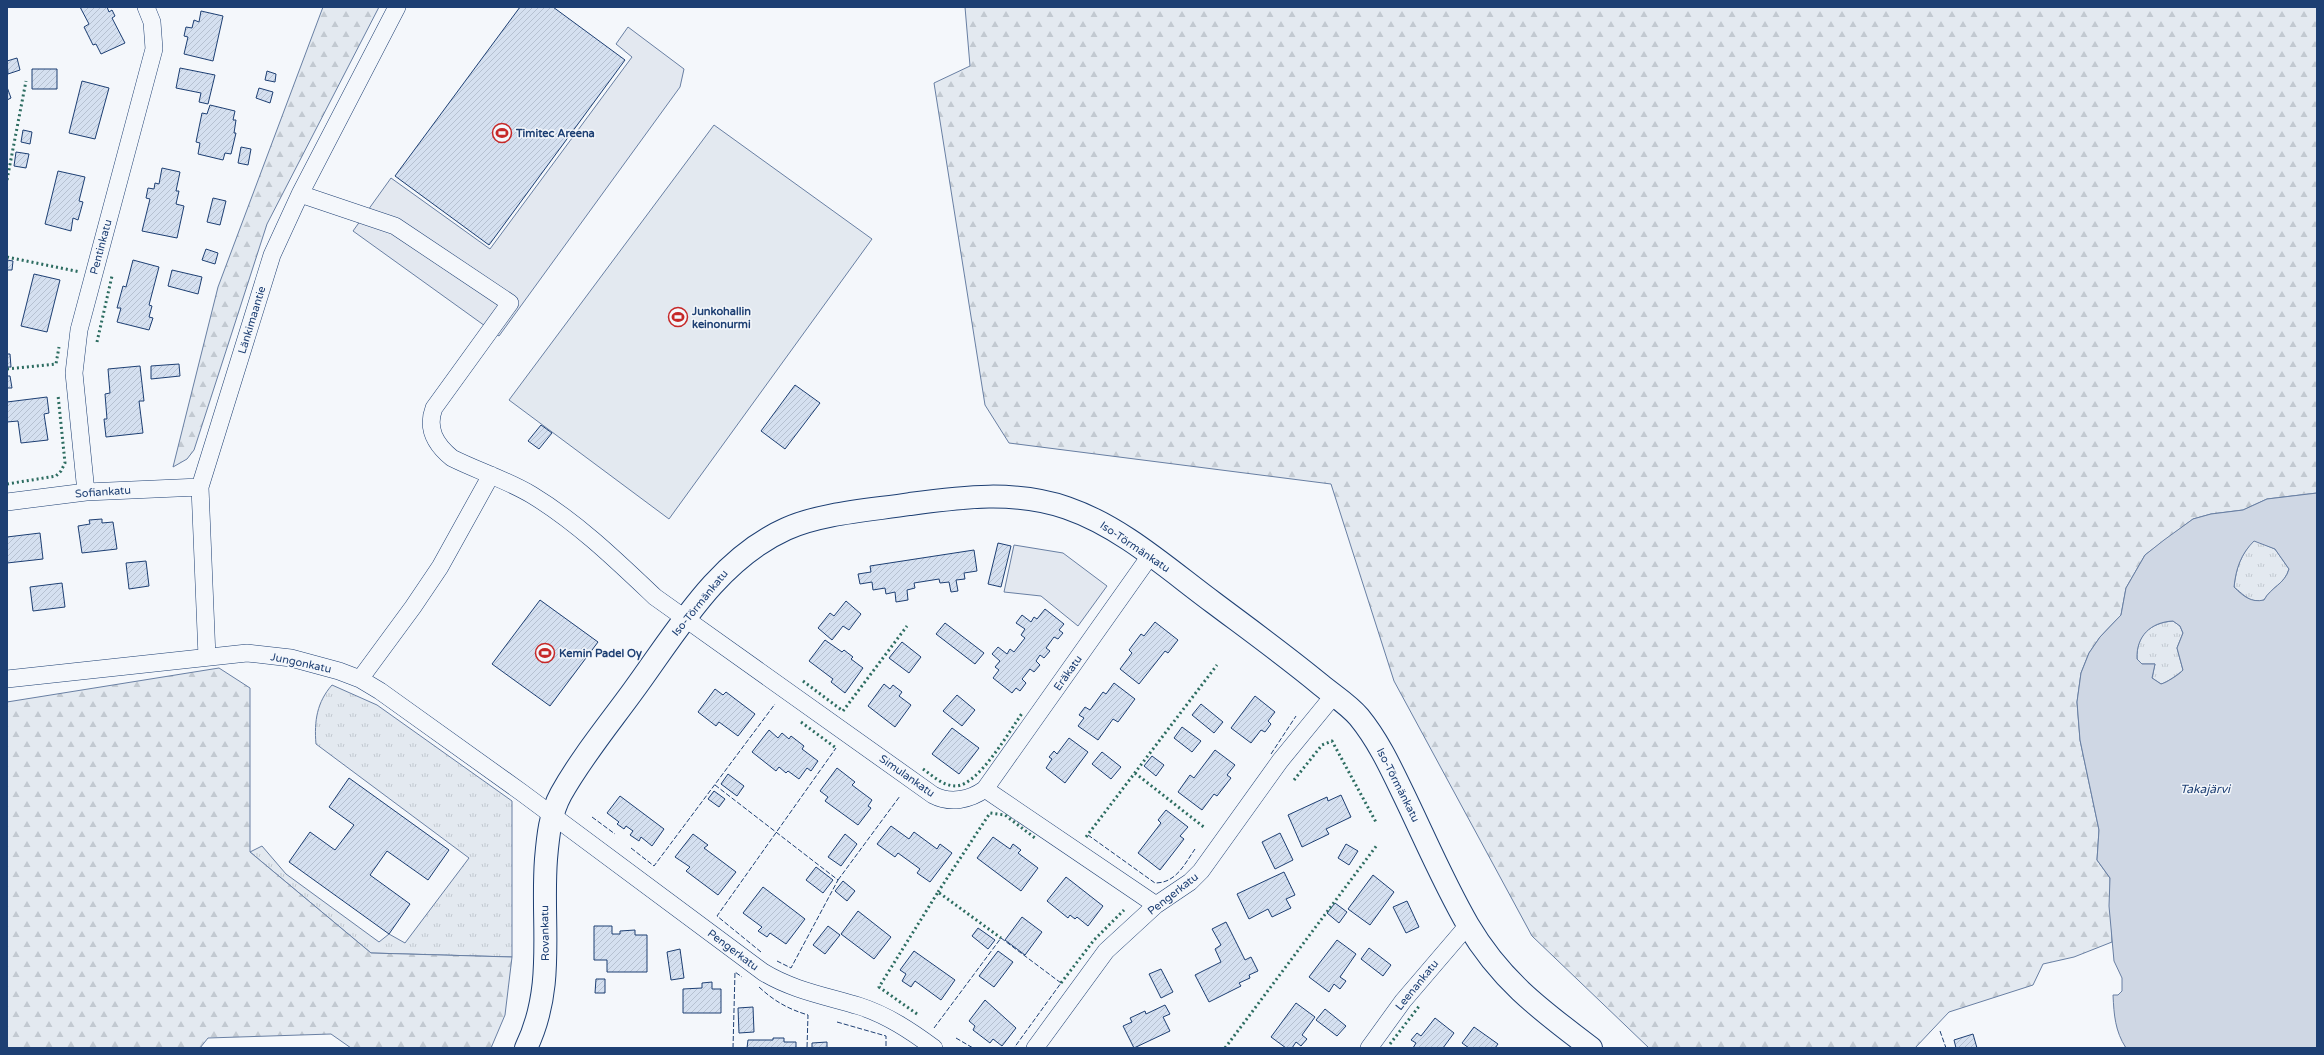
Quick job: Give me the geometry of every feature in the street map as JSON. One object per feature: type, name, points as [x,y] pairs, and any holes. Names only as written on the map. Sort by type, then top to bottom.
[{"type":"street","name":"Pentinkatu","points":[[86,492],[74,373],[79,330],[154,49],[152,22],[146,7]]},
{"type":"street","name":"Länkimaantie","points":[[207,657],[200,487],[272,255],[300,194],[397,7]]},
{"type":"street","name":"Simulankatu","points":[[300,194],[395,226],[510,303],[432,414],[432,431],[442,450],[452,458],[532,495],[563,516],[614,558],[655,597],[685,620],[933,795],[950,801],[980,793],[985,789]]},
{"type":"street","points":[[360,679],[413,607],[440,567],[491,475]]},
{"type":"street","name":"Sofiankatu","points":[[7,502],[86,492],[200,487]]},
{"type":"street","name":"Iso-Törmänkatu","points":[[552,816],[559,798],[572,776],[685,620],[719,576],[743,554],[764,540],[791,526],[838,515],[941,500],[987,496],[1024,498],[1066,508],[1099,522],[1150,556],[1291,661],[1357,715],[1383,752],[1468,925],[1499,969],[1521,993],[1592,1048]]},
{"type":"street","name":"Eräkatu","points":[[985,789],[1150,556]]},
{"type":"street","name":"Jungonkatu","points":[[7,679],[247,653],[291,658],[339,671],[360,679],[380,691],[552,816]]},
{"type":"street","name":"Pengerkatu","points":[[1035,1048],[1106,951],[1156,905],[1190,882],[1201,871],[1280,761],[1334,696]]},
{"type":"street","points":[[985,789],[1156,905]]},
{"type":"street","name":"Pengerkatu","points":[[552,816],[777,981],[879,1014],[899,1024],[934,1048]]},
{"type":"street","name":"Rovankatu","points":[[526,1048],[536,1026],[544,998],[546,968],[544,893],[548,835],[552,816]]},
{"type":"street","name":"Leenankatu","points":[[1369,1048],[1403,1001],[1468,925]]},
{"type":"green space","points":[[323,7],[379,7],[267,224],[194,450],[187,459],[173,467],[218,287]]},
{"type":"green space","points":[[965,7],[2317,7],[2317,493],[2267,499],[2243,510],[2211,514],[2193,519],[2145,555],[2126,588],[2121,615],[2100,637],[2089,653],[2081,673],[2077,702],[2080,740],[2099,830],[2097,860],[2110,878],[2112,942],[2074,957],[2043,964],[2033,985],[1949,1012],[1915,1048],[1649,1048],[1532,936],[1394,681],[1331,484],[1009,443],[985,405],[934,83],[970,66]]},
{"type":"green space","points":[[714,125],[872,239],[669,519],[509,400]]},
{"type":"green space","points":[[2254,540],[2275,549],[2289,569],[2281,582],[2264,600],[2259,601],[2251,600],[2234,587],[2240,562]]},
{"type":"green space","points":[[2173,621],[2180,626],[2183,633],[2177,648],[2183,670],[2161,684],[2152,678],[2155,664],[2142,664],[2137,659],[2137,651],[2139,643],[2146,632],[2158,624]]},
{"type":"green space","points":[[219,668],[250,688],[250,852],[371,953],[512,957],[505,1015],[491,1048],[351,1048],[331,1034],[208,1038],[200,1048],[7,1048],[7,702]]},
{"type":"green space","points":[[332,685],[377,705],[512,801],[512,957],[371,953],[250,852],[262,846],[286,874],[379,942],[389,934],[405,943],[469,858],[316,744],[316,720],[318,712],[323,698]]},
{"type":"shaded area","points":[[628,27],[684,69],[680,87],[499,336],[353,231],[391,178],[490,249],[632,57],[616,44]]},
{"type":"shaded area","points":[[1014,545],[1063,553],[1107,586],[1078,626],[1041,596],[1004,592]]},
{"type":"water","name":"Takajärvi","points":[[2317,493],[2317,1048],[2126,1048],[2117,1029],[2114,1009],[2113,995],[2118,995],[2122,991],[2122,978],[2114,961],[2109,906],[2110,878],[2097,860],[2099,830],[2080,740],[2077,702],[2081,673],[2089,653],[2100,637],[2121,615],[2126,588],[2145,555],[2193,519],[2211,514],[2243,510],[2267,499]],"holes":[[[2254,541],[2275,549],[2289,569],[2281,582],[2264,600],[2259,601],[2251,600],[2234,587],[2236,574],[2242,556]],[[2173,621],[2180,626],[2183,633],[2177,648],[2183,670],[2173,678],[2161,684],[2152,678],[2155,664],[2142,664],[2137,659],[2137,651],[2142,637],[2146,632],[2158,624]]]},
{"type":"building","points":[[80,7],[107,7],[109,12],[112,10],[115,16],[112,18],[125,43],[101,54],[96,44],[93,45],[84,27],[89,24]]},
{"type":"building","points":[[520,7],[553,7],[625,60],[489,245],[395,176]]},
{"type":"building","points":[[201,11],[223,16],[213,61],[184,54],[188,37],[184,36],[186,27],[192,28],[194,20],[199,22]]},
{"type":"building","points":[[17,58],[20,70],[8,74],[7,61]]},
{"type":"building","points":[[180,68],[215,75],[208,104],[199,102],[201,93],[176,88]]},
{"type":"building","points":[[32,69],[57,69],[57,89],[32,89]]},
{"type":"building","points":[[267,71],[276,74],[275,82],[265,80]]},
{"type":"building","points":[[82,81],[109,88],[95,139],[69,133]]},
{"type":"building","points":[[7,87],[11,98],[7,100]]},
{"type":"building","points":[[259,88],[273,92],[270,103],[256,98]]},
{"type":"building","points":[[210,105],[235,111],[233,120],[236,120],[234,133],[236,133],[231,154],[225,153],[223,160],[198,154],[200,143],[196,142],[202,113],[207,114]]},
{"type":"building","points":[[23,130],[32,132],[30,144],[21,142]]},
{"type":"building","points":[[241,147],[251,149],[248,165],[238,163]]},
{"type":"building","points":[[16,152],[29,154],[26,168],[14,166]]},
{"type":"building","points":[[162,168],[180,172],[176,191],[179,191],[176,204],[184,206],[177,238],[142,231],[150,199],[146,198],[148,188],[154,189],[155,183],[159,184]]},
{"type":"building","points":[[58,171],[85,177],[79,201],[83,202],[78,220],[73,218],[71,231],[45,224]]},
{"type":"building","points":[[213,198],[226,201],[220,225],[207,222]]},
{"type":"building","points":[[206,249],[218,253],[215,264],[202,260]]},
{"type":"building","points":[[7,260],[13,261],[12,270],[7,270]]},
{"type":"building","points":[[133,260],[159,267],[149,305],[152,306],[149,317],[153,318],[149,330],[117,322],[121,308],[117,308],[123,286],[126,287]]},
{"type":"building","points":[[172,270],[202,277],[198,294],[168,286]]},
{"type":"building","points":[[34,274],[60,280],[47,332],[21,326]]},
{"type":"building","points":[[7,354],[10,354],[11,367],[7,367]]},
{"type":"building","points":[[179,364],[180,376],[151,379],[151,366]]},
{"type":"building","points":[[140,366],[144,401],[139,401],[143,433],[106,437],[104,419],[107,419],[105,394],[110,393],[108,369]]},
{"type":"building","points":[[7,376],[10,376],[12,388],[7,388]]},
{"type":"building","points":[[795,385],[820,403],[785,449],[761,431]]},
{"type":"building","points":[[47,397],[49,413],[44,414],[48,440],[21,443],[18,421],[7,422],[7,402]]},
{"type":"building","points":[[541,425],[552,433],[539,449],[528,441]]},
{"type":"building","points":[[102,519],[102,523],[113,522],[117,549],[82,553],[78,526],[90,524],[89,520]]},
{"type":"building","points":[[40,533],[43,559],[7,563],[7,537]]},
{"type":"building","points":[[998,543],[1011,546],[1001,587],[988,584]]},
{"type":"building","points":[[974,550],[977,571],[964,573],[965,579],[956,580],[958,591],[951,592],[949,582],[940,583],[939,579],[914,583],[915,588],[907,590],[908,600],[896,602],[895,592],[886,594],[885,588],[873,590],[872,582],[860,584],[858,574],[871,572],[870,566]]},
{"type":"building","points":[[146,561],[149,586],[129,589],[126,563]]},
{"type":"building","points":[[62,583],[65,607],[33,611],[30,587]]},
{"type":"building","name":"Kemin Padel Oy","points":[[540,600],[598,642],[550,706],[492,664]]},
{"type":"building","points":[[846,601],[861,614],[849,630],[843,626],[832,640],[818,628],[830,613],[834,616]]},
{"type":"building","points":[[1045,609],[1064,624],[1059,630],[1063,633],[1058,639],[1054,637],[1046,648],[1050,651],[1044,658],[1040,655],[1036,661],[1040,665],[1034,672],[1030,669],[1022,679],[1026,683],[1020,691],[1016,688],[1012,693],[993,678],[999,670],[995,667],[1000,661],[992,654],[998,647],[1007,654],[1010,649],[1014,652],[1025,638],[1021,635],[1025,629],[1016,623],[1022,615],[1031,622],[1034,617],[1037,619]]},
{"type":"building","points":[[1155,622],[1178,640],[1168,653],[1165,651],[1139,684],[1120,669],[1132,653],[1129,650],[1141,634],[1144,636]]},
{"type":"building","points":[[945,623],[984,653],[975,664],[936,634]]},
{"type":"building","points":[[825,640],[842,652],[844,650],[853,657],[851,659],[863,668],[845,693],[831,682],[833,679],[809,661]]},
{"type":"building","points":[[902,642],[921,657],[909,673],[889,658]]},
{"type":"building","points":[[1114,683],[1135,699],[1118,722],[1113,719],[1098,740],[1078,726],[1084,718],[1079,715],[1085,707],[1090,710],[1103,692],[1106,694]]},
{"type":"building","points":[[884,684],[890,689],[893,685],[902,692],[899,696],[911,705],[895,727],[868,706]]},
{"type":"building","points":[[715,689],[723,695],[726,692],[755,714],[738,736],[719,722],[716,726],[698,712]]},
{"type":"building","points":[[957,695],[975,710],[962,726],[943,711]]},
{"type":"building","points":[[1255,696],[1275,712],[1268,721],[1271,724],[1265,732],[1261,730],[1251,743],[1231,728]]},
{"type":"building","points":[[1201,704],[1223,722],[1214,733],[1192,715]]},
{"type":"building","points":[[1182,727],[1201,741],[1192,752],[1174,738]]},
{"type":"building","points":[[952,728],[979,748],[959,774],[932,754]]},
{"type":"building","points":[[769,730],[778,738],[782,733],[789,739],[791,736],[804,746],[802,749],[818,761],[811,771],[807,768],[799,779],[788,771],[786,773],[779,767],[776,771],[752,752]]},
{"type":"building","points":[[1069,738],[1088,752],[1065,783],[1046,768],[1052,759],[1049,757],[1054,751],[1057,754]]},
{"type":"building","points":[[1215,750],[1235,765],[1227,775],[1231,778],[1217,796],[1214,794],[1202,810],[1178,792],[1190,775],[1194,778]]},
{"type":"building","points":[[1102,752],[1121,767],[1111,779],[1092,764]]},
{"type":"building","points":[[1152,756],[1164,765],[1156,776],[1144,766]]},
{"type":"building","points":[[837,768],[855,782],[852,785],[872,800],[868,806],[871,808],[858,825],[825,801],[828,797],[820,791]]},
{"type":"building","points":[[728,774],[744,786],[737,796],[721,784]]},
{"type":"building","points":[[349,778],[449,850],[428,880],[387,851],[370,875],[410,904],[389,934],[289,862],[310,832],[335,850],[354,825],[329,807]]},
{"type":"building","points":[[714,791],[725,799],[719,807],[708,799]]},
{"type":"building","points":[[1341,795],[1351,817],[1326,829],[1329,834],[1302,847],[1288,815],[1327,797],[1328,801]]},
{"type":"building","points":[[620,796],[664,829],[652,846],[641,837],[639,841],[630,835],[633,831],[626,826],[624,829],[617,824],[619,822],[607,813]]},
{"type":"building","points":[[1166,810],[1188,827],[1180,836],[1184,839],[1160,870],[1138,853],[1161,823],[1158,820]]},
{"type":"building","points":[[891,826],[909,839],[914,832],[937,849],[940,844],[952,853],[930,882],[917,873],[920,869],[898,853],[895,857],[877,844]]},
{"type":"building","points":[[1280,833],[1293,860],[1275,869],[1262,842]]},
{"type":"building","points":[[693,834],[708,845],[704,848],[736,872],[718,895],[686,871],[690,867],[675,857]]},
{"type":"building","points":[[845,834],[857,844],[841,866],[828,857]]},
{"type":"building","points":[[993,837],[1010,849],[1013,844],[1021,850],[1018,853],[1038,868],[1021,891],[977,858]]},
{"type":"building","points":[[1346,844],[1358,851],[1349,865],[1338,858]]},
{"type":"building","points":[[816,867],[833,880],[823,893],[806,880]]},
{"type":"building","points":[[1284,872],[1295,895],[1286,899],[1291,908],[1272,917],[1268,909],[1249,919],[1237,894]]},
{"type":"building","points":[[1373,875],[1394,892],[1370,925],[1348,909]]},
{"type":"building","points":[[1066,877],[1103,906],[1088,926],[1077,917],[1075,919],[1070,915],[1068,918],[1047,901]]},
{"type":"building","points":[[843,881],[855,891],[847,901],[835,891]]},
{"type":"building","points":[[763,887],[805,919],[786,944],[770,933],[767,937],[758,931],[762,927],[743,913]]},
{"type":"building","points":[[1407,901],[1419,927],[1406,933],[1393,907]]},
{"type":"building","points":[[1335,903],[1347,912],[1339,923],[1327,913]]},
{"type":"building","points":[[858,911],[891,937],[874,959],[841,934]]},
{"type":"building","points":[[1022,917],[1042,932],[1025,955],[1005,940]]},
{"type":"building","points":[[1226,922],[1245,960],[1251,957],[1258,971],[1249,975],[1250,978],[1239,983],[1241,986],[1209,1002],[1195,975],[1221,962],[1215,949],[1221,945],[1212,929]]},
{"type":"building","points":[[594,926],[612,926],[612,934],[620,934],[620,931],[635,930],[635,935],[647,935],[647,972],[607,972],[607,960],[594,960]]},
{"type":"building","points":[[828,926],[840,935],[825,954],[813,945]]},
{"type":"building","points":[[978,928],[995,940],[988,949],[972,936]]},
{"type":"building","points":[[1337,940],[1356,954],[1340,977],[1346,981],[1340,989],[1334,984],[1329,992],[1309,977]]},
{"type":"building","points":[[1369,948],[1391,965],[1383,976],[1361,959]]},
{"type":"building","points":[[680,949],[684,978],[671,980],[667,952]]},
{"type":"building","points":[[914,951],[955,980],[941,1000],[915,981],[911,987],[902,981],[906,974],[900,970]]},
{"type":"building","points":[[998,951],[1013,962],[994,987],[979,976]]},
{"type":"building","points":[[1161,969],[1173,992],[1161,998],[1149,974]]},
{"type":"building","points":[[596,979],[605,979],[605,993],[595,993]]},
{"type":"building","points":[[712,982],[712,989],[721,989],[721,1013],[683,1013],[683,989],[702,988],[702,983]]},
{"type":"building","points":[[985,1000],[1016,1028],[1002,1046],[993,1039],[990,1043],[973,1030],[975,1026],[969,1021]]},
{"type":"building","points":[[1296,1003],[1315,1017],[1302,1035],[1307,1039],[1301,1046],[1296,1042],[1292,1048],[1286,1048],[1271,1037]]},
{"type":"building","points":[[1165,1005],[1170,1014],[1163,1017],[1170,1031],[1134,1048],[1123,1026],[1132,1022],[1130,1018],[1145,1011],[1146,1014]]},
{"type":"building","points":[[753,1007],[754,1032],[739,1033],[738,1008]]},
{"type":"building","points":[[1325,1009],[1346,1026],[1337,1036],[1316,1020]]},
{"type":"building","points":[[1435,1018],[1454,1033],[1443,1048],[1413,1048],[1416,1043],[1411,1040],[1417,1033],[1421,1036]]},
{"type":"building","points":[[1474,1027],[1498,1044],[1495,1048],[1469,1048],[1462,1043]]},
{"type":"building","points":[[1973,1034],[1977,1048],[1956,1048],[1954,1040]]},
{"type":"building","points":[[773,1038],[784,1038],[784,1042],[796,1042],[796,1048],[747,1048],[748,1040],[773,1040]]},
{"type":"building","points":[[827,1042],[827,1048],[812,1048],[812,1043]]},
{"type":"hedge","points":[[7,180],[26,81]]},
{"type":"hedge","points":[[7,257],[80,272]]},
{"type":"hedge","points":[[97,342],[112,276]]},
{"type":"hedge","points":[[7,369],[56,364],[59,347]]},
{"type":"hedge","points":[[7,484],[56,476],[61,471],[65,463],[58,395]]},
{"type":"hedge","points":[[803,681],[843,711],[907,626]]},
{"type":"hedge","points":[[1086,837],[1217,665]]},
{"type":"hedge","points":[[923,769],[938,780],[951,786],[965,783],[974,777],[984,767],[1023,712]]},
{"type":"hedge","points":[[801,722],[836,748]]},
{"type":"hedge","points":[[1294,780],[1322,745],[1332,741],[1377,824]]},
{"type":"hedge","points":[[1135,773],[1205,828]]},
{"type":"hedge","points":[[938,892],[990,813],[1005,815],[1035,838]]},
{"type":"hedge","points":[[1225,1048],[1377,845]]},
{"type":"hedge","points":[[917,1014],[879,987],[938,892],[1001,938]]},
{"type":"hedge","points":[[1061,983],[1094,940],[1124,910]]},
{"type":"hedge","points":[[1390,1044],[1420,1005]]},
{"type":"fence","points":[[631,848],[654,866],[775,704]]},
{"type":"fence","points":[[1271,754],[1296,716]]},
{"type":"fence","points":[[761,952],[717,916],[836,748]]},
{"type":"fence","points":[[715,785],[838,880],[791,968],[777,961]]},
{"type":"fence","points":[[838,880],[900,796]]},
{"type":"fence","points":[[592,817],[615,834]]},
{"type":"fence","points":[[1088,835],[1155,883],[1169,880],[1179,872],[1195,849]]},
{"type":"fence","points":[[934,1028],[1001,938],[1061,983],[1014,1048]]},
{"type":"fence","points":[[733,1048],[735,972],[742,977]]},
{"type":"fence","points":[[759,987],[782,1004],[808,1015],[807,1048]]},
{"type":"fence","points":[[837,1022],[886,1036],[886,1048]]},
{"type":"fence","points":[[1940,1031],[1946,1048]]},
{"type":"fence","points":[[956,1038],[973,1048]]},
{"type":"place","name":"Timitec Areena","points":[[502,133]]},
{"type":"place","name":"Junkohallin keinonurmi","points":[[678,317]]},
{"type":"place","name":"Kemin Padel Oy","points":[[545,653]]}]
